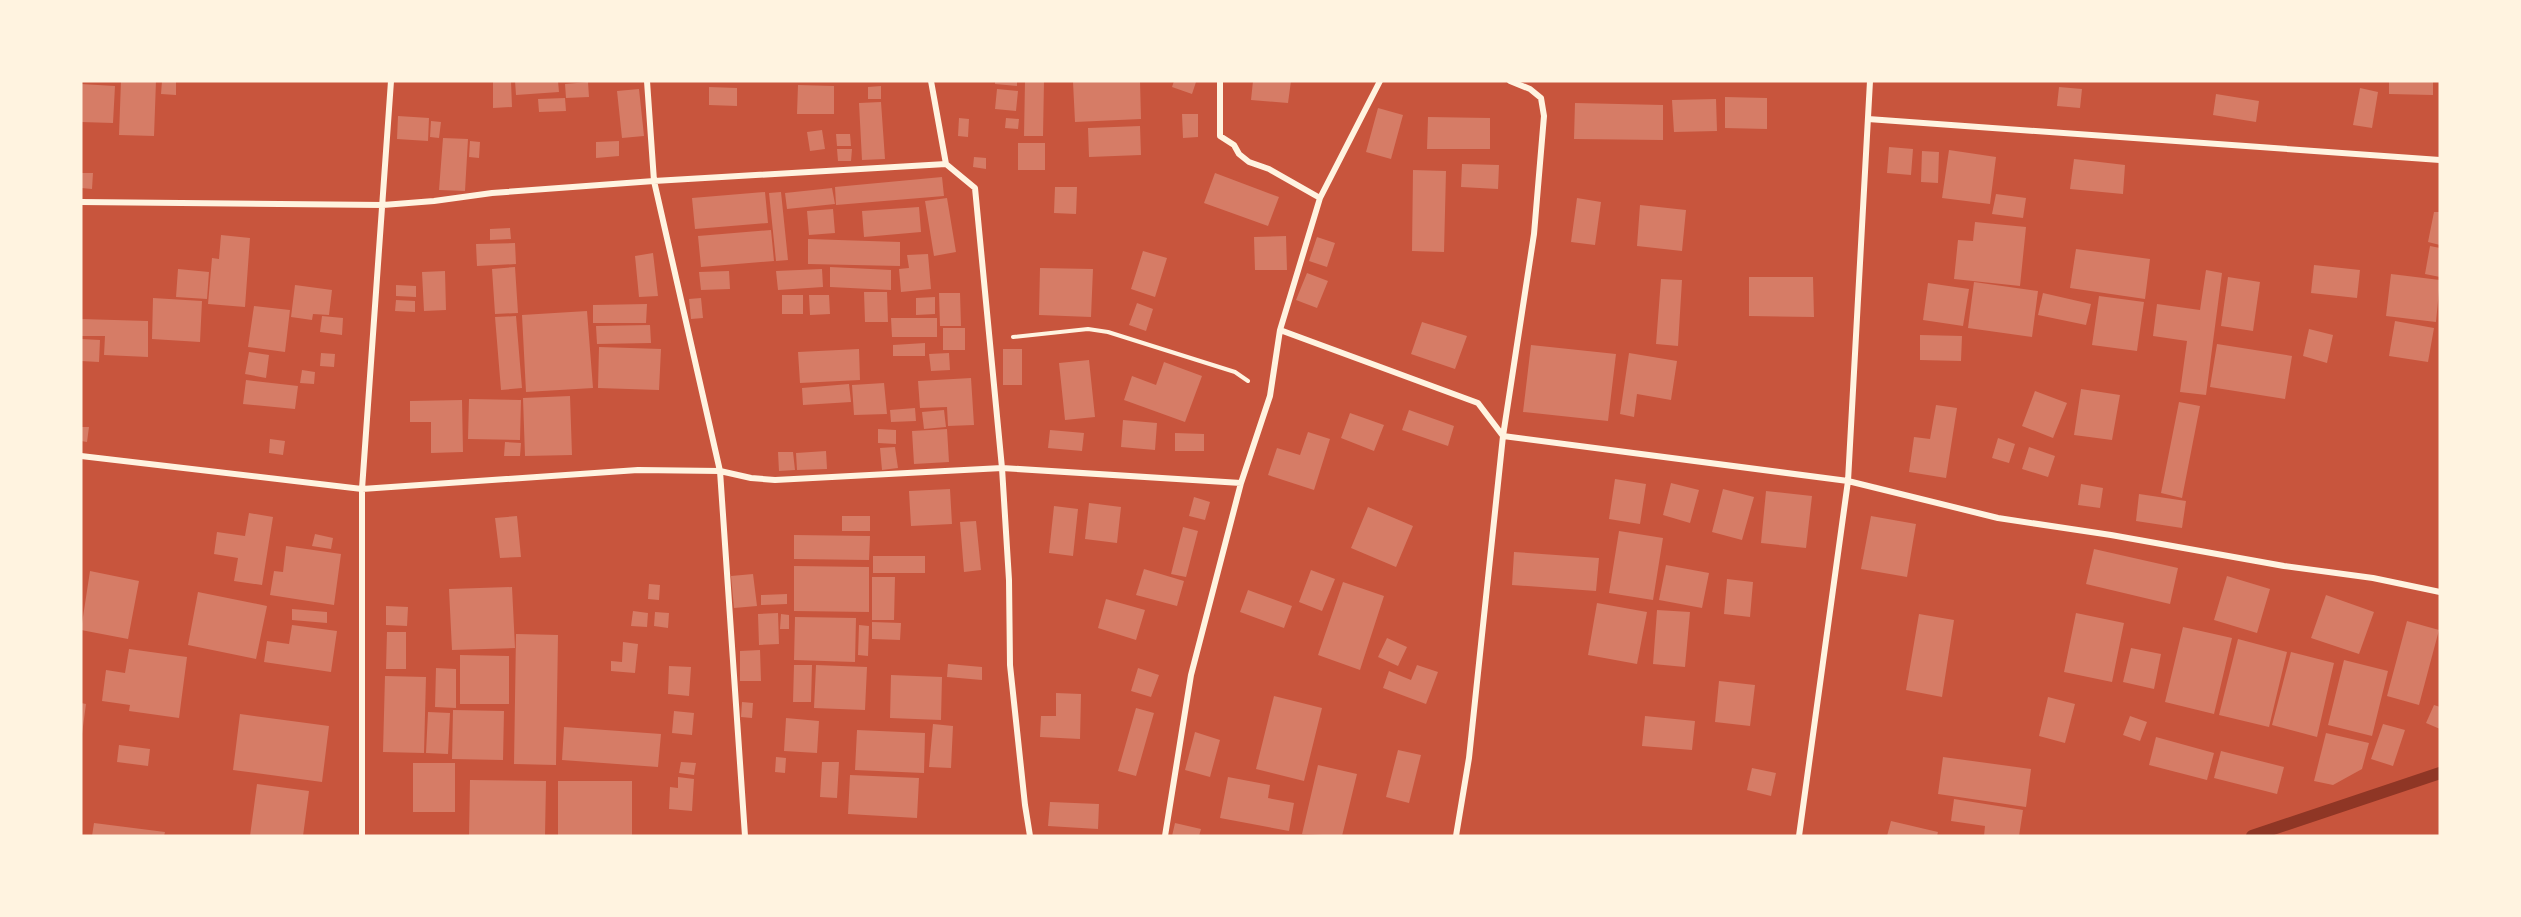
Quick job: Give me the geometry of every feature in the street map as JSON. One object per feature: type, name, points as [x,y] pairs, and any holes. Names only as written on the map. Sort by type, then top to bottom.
[{"type":"street","points":[[362,836],[362,489],[391,81]]},
{"type":"street","points":[[647,81],[654,181],[720,471],[745,836]]},
{"type":"street","points":[[931,81],[946,164],[975,188],[1002,468],[1009,580],[1010,665],[1024,806],[1030,836]]},
{"type":"street","points":[[1220,81],[1220,136],[1234,145],[1239,154],[1249,162],[1269,170],[1320,198]]},
{"type":"street","points":[[1165,836],[1191,675],[1241,483],[1270,396],[1280,330],[1320,198],[1380,81]]},
{"type":"street","points":[[1456,836],[1469,758],[1503,436],[1534,234],[1544,116],[1541,98],[1530,89],[1510,81]]},
{"type":"street","points":[[1799,836],[1848,481],[1870,81]]},
{"type":"street","points":[[1868,119],[2440,160]]},
{"type":"street","points":[[81,202],[383,205],[492,193],[654,181],[946,164]]},
{"type":"street","points":[[1280,330],[1478,403],[1503,436],[1848,481],[1998,518],[2111,535],[2284,566],[2373,578],[2440,592]]},
{"type":"street","points":[[81,456],[362,489],[638,470],[720,471],[751,478],[775,480],[1002,468],[1241,483]]},
{"type":"path","points":[[991,340],[1088,328],[1108,332],[1234,372],[1270,396]]},
{"type":"building","points":[[121,81],[156,81],[154,136],[119,135]]},
{"type":"building","points":[[162,81],[176,81],[176,95],[161,94]]},
{"type":"building","points":[[493,81],[511,81],[512,107],[493,108]]},
{"type":"building","points":[[515,81],[558,81],[559,92],[516,95]]},
{"type":"building","points":[[995,81],[1017,81],[1017,86],[995,84]]},
{"type":"building","points":[[1025,81],[1044,81],[1043,136],[1024,136]]},
{"type":"building","points":[[1140,81],[1141,119],[1075,122],[1073,82]]},
{"type":"building","points":[[1174,81],[1196,82],[1192,94],[1172,87]]},
{"type":"building","points":[[1253,81],[1291,81],[1288,103],[1251,100]]},
{"type":"building","points":[[2389,81],[2433,81],[2433,95],[2389,94]]},
{"type":"building","points":[[588,82],[589,97],[566,98],[565,84]]},
{"type":"building","points":[[81,84],[115,86],[113,123],[81,122]]},
{"type":"building","points":[[798,85],[834,86],[834,114],[797,114]]},
{"type":"building","points":[[881,86],[881,99],[868,99],[868,87]]},
{"type":"building","points":[[709,87],[737,88],[737,106],[709,105]]},
{"type":"building","points":[[2059,87],[2082,89],[2080,108],[2057,106]]},
{"type":"building","points":[[2360,88],[2378,92],[2372,128],[2353,125]]},
{"type":"building","points":[[639,89],[644,136],[622,138],[617,91]]},
{"type":"building","points":[[997,89],[1018,91],[1016,111],[995,109]]},
{"type":"building","points":[[2216,94],[2259,101],[2256,122],[2213,115]]},
{"type":"building","points":[[1725,97],[1767,98],[1767,129],[1725,128]]},
{"type":"building","points":[[565,98],[566,111],[539,112],[538,99]]},
{"type":"building","points":[[1716,99],[1717,131],[1674,132],[1672,100]]},
{"type":"building","points":[[881,102],[885,159],[862,160],[859,103]]},
{"type":"building","points":[[1575,103],[1663,105],[1663,140],[1574,139]]},
{"type":"building","points":[[1378,108],[1403,115],[1391,159],[1366,152]]},
{"type":"building","points":[[1182,114],[1198,114],[1198,137],[1183,138]]},
{"type":"building","points":[[398,116],[429,118],[428,141],[397,139]]},
{"type":"building","points":[[1428,117],[1490,118],[1490,149],[1427,149]]},
{"type":"building","points":[[959,118],[969,119],[968,137],[958,136]]},
{"type":"building","points":[[1006,118],[1019,119],[1018,129],[1005,128]]},
{"type":"building","points":[[431,121],[441,122],[439,138],[430,137]]},
{"type":"building","points":[[1140,126],[1141,155],[1089,157],[1088,128]]},
{"type":"building","points":[[822,130],[825,149],[810,151],[807,132]]},
{"type":"building","points":[[836,134],[850,134],[851,146],[837,146]]},
{"type":"building","points":[[443,138],[468,139],[465,191],[439,190]]},
{"type":"building","points":[[470,141],[480,142],[479,158],[469,157]]},
{"type":"building","points":[[619,141],[619,156],[596,158],[596,142]]},
{"type":"building","points":[[1018,143],[1045,143],[1045,170],[1018,170]]},
{"type":"building","points":[[1889,147],[1913,149],[1911,175],[1887,173]]},
{"type":"building","points":[[837,149],[852,149],[851,161],[838,161]]},
{"type":"building","points":[[1949,150],[1996,157],[1990,204],[1942,198]]},
{"type":"building","points":[[1922,151],[1939,152],[1938,183],[1921,182]]},
{"type":"building","points":[[974,157],[986,158],[986,169],[973,167]]},
{"type":"building","points":[[2074,159],[2125,165],[2123,194],[2070,189]]},
{"type":"building","points":[[1462,164],[1499,165],[1498,189],[1461,187]]},
{"type":"building","points":[[1413,170],[1446,171],[1444,252],[1412,251]]},
{"type":"building","points":[[81,173],[93,173],[92,189],[81,188]]},
{"type":"building","points":[[1215,173],[1279,197],[1268,226],[1204,203]]},
{"type":"building","points":[[942,177],[944,196],[836,205],[835,187]]},
{"type":"building","points":[[1055,187],[1077,187],[1076,214],[1054,213]]},
{"type":"building","points":[[832,188],[835,204],[787,209],[785,193]]},
{"type":"building","points":[[765,192],[768,223],[695,229],[692,198]]},
{"type":"building","points":[[781,192],[788,260],[776,261],[769,193]]},
{"type":"building","points":[[1996,194],[2026,198],[2023,218],[1992,214]]},
{"type":"building","points":[[947,198],[956,252],[934,256],[925,201]]},
{"type":"building","points":[[1577,198],[1601,202],[1595,245],[1571,242]]},
{"type":"building","points":[[1640,205],[1686,210],[1682,251],[1637,246]]},
{"type":"building","points":[[919,207],[921,232],[864,237],[862,211]]},
{"type":"building","points":[[833,209],[835,233],[809,235],[807,211]]},
{"type":"building","points":[[2434,212],[2440,212],[2440,245],[2428,242]]},
{"type":"building","points":[[1975,222],[2026,227],[2020,286],[1954,279],[1958,240],[1973,241]]},
{"type":"building","points":[[510,228],[511,239],[490,240],[490,229]]},
{"type":"building","points":[[771,230],[774,261],[701,267],[698,236]]},
{"type":"building","points":[[221,235],[250,238],[245,307],[208,304],[212,258],[219,259]]},
{"type":"building","points":[[1286,236],[1287,270],[1255,270],[1254,237]]},
{"type":"building","points":[[1317,237],[1335,243],[1327,267],[1309,261]]},
{"type":"building","points":[[808,239],[900,242],[900,266],[808,264]]},
{"type":"building","points":[[515,243],[516,264],[477,266],[476,244]]},
{"type":"building","points":[[2430,246],[2440,248],[2440,277],[2425,274]]},
{"type":"building","points":[[2076,249],[2150,259],[2145,299],[2070,288]]},
{"type":"building","points":[[1143,251],[1167,258],[1155,297],[1131,289]]},
{"type":"building","points":[[653,253],[658,296],[639,297],[635,256]]},
{"type":"building","points":[[928,254],[931,289],[901,292],[899,269],[909,268],[907,255]]},
{"type":"building","points":[[2314,265],[2360,270],[2357,298],[2311,293]]},
{"type":"building","points":[[515,267],[518,313],[495,314],[492,269]]},
{"type":"building","points":[[830,267],[891,270],[891,290],[830,287]]},
{"type":"building","points":[[1040,268],[1093,269],[1091,317],[1039,315]]},
{"type":"building","points":[[178,269],[209,272],[207,299],[176,297]]},
{"type":"building","points":[[822,269],[823,287],[778,290],[776,271]]},
{"type":"building","points":[[2206,270],[2222,273],[2206,395],[2180,392],[2187,341],[2153,336],[2157,304],[2200,310]]},
{"type":"building","points":[[445,271],[446,310],[424,311],[422,272]]},
{"type":"building","points":[[729,271],[730,289],[701,290],[699,272]]},
{"type":"building","points":[[1307,273],[1328,281],[1317,308],[1296,300]]},
{"type":"building","points":[[2391,274],[2440,280],[2436,322],[2386,316]]},
{"type":"building","points":[[1749,277],[1813,277],[1814,317],[1749,316]]},
{"type":"building","points":[[2228,277],[2260,282],[2253,331],[2221,326]]},
{"type":"building","points":[[1661,279],[1682,280],[1678,346],[1656,344]]},
{"type":"building","points":[[1974,282],[2038,291],[2032,337],[1968,328]]},
{"type":"building","points":[[1928,283],[1969,289],[1963,326],[1923,320]]},
{"type":"building","points":[[295,285],[332,290],[329,315],[313,314],[312,320],[291,317]]},
{"type":"building","points":[[396,285],[416,286],[416,297],[396,296]]},
{"type":"building","points":[[864,292],[887,292],[888,322],[865,322]]},
{"type":"building","points":[[939,293],[960,293],[961,326],[940,326]]},
{"type":"building","points":[[2043,293],[2091,304],[2086,325],[2038,315]]},
{"type":"building","points":[[782,295],[803,295],[803,314],[782,314]]},
{"type":"building","points":[[809,295],[829,295],[830,314],[810,315]]},
{"type":"building","points":[[2099,296],[2144,302],[2137,351],[2092,345]]},
{"type":"building","points":[[935,297],[935,314],[916,315],[916,298]]},
{"type":"building","points":[[153,298],[202,301],[200,342],[152,339]]},
{"type":"building","points":[[701,298],[703,318],[691,319],[689,299]]},
{"type":"building","points":[[396,300],[415,301],[415,312],[395,311]]},
{"type":"building","points":[[1137,303],[1153,309],[1146,331],[1129,325]]},
{"type":"building","points":[[647,304],[646,323],[593,323],[593,305]]},
{"type":"building","points":[[254,306],[290,310],[285,352],[248,347]]},
{"type":"building","points":[[587,311],[593,388],[526,392],[522,315]]},
{"type":"building","points":[[322,316],[343,318],[342,335],[320,332]]},
{"type":"building","points":[[516,316],[522,388],[501,390],[495,317]]},
{"type":"building","points":[[891,318],[937,318],[937,337],[892,337]]},
{"type":"building","points":[[81,319],[148,321],[148,357],[104,355],[105,336],[81,336]]},
{"type":"building","points":[[2395,321],[2434,328],[2428,362],[2389,356]]},
{"type":"building","points":[[1422,322],[1467,336],[1455,369],[1411,354]]},
{"type":"building","points":[[650,325],[651,343],[597,344],[596,326]]},
{"type":"building","points":[[943,328],[965,328],[965,350],[943,350]]},
{"type":"building","points":[[2309,329],[2333,335],[2327,363],[2303,356]]},
{"type":"building","points":[[1920,335],[1962,336],[1961,361],[1920,360]]},
{"type":"building","points":[[81,339],[100,340],[99,362],[81,361]]},
{"type":"building","points":[[925,343],[925,356],[893,356],[893,345]]},
{"type":"building","points":[[2217,344],[2292,356],[2285,399],[2210,387]]},
{"type":"building","points":[[1531,345],[1616,354],[1608,421],[1523,412]]},
{"type":"building","points":[[599,347],[661,349],[659,390],[598,388]]},
{"type":"building","points":[[859,349],[860,380],[800,383],[798,352]]},
{"type":"building","points":[[1003,349],[1022,349],[1022,385],[1003,385]]},
{"type":"building","points":[[249,352],[269,355],[266,378],[245,374]]},
{"type":"building","points":[[321,353],[335,354],[334,367],[320,366]]},
{"type":"building","points":[[949,353],[950,370],[931,371],[929,354]]},
{"type":"building","points":[[1629,353],[1677,361],[1671,400],[1637,394],[1634,417],[1620,414]]},
{"type":"building","points":[[1089,360],[1095,417],[1065,420],[1059,363]]},
{"type":"building","points":[[1164,362],[1202,376],[1185,422],[1124,400],[1132,376],[1156,385]]},
{"type":"building","points":[[302,370],[315,372],[314,384],[300,383]]},
{"type":"building","points":[[971,378],[974,425],[948,426],[947,407],[920,408],[918,381]]},
{"type":"building","points":[[246,380],[298,386],[295,409],[243,404]]},
{"type":"building","points":[[884,383],[887,414],[854,415],[852,385]]},
{"type":"building","points":[[849,384],[851,402],[803,405],[802,388]]},
{"type":"building","points":[[2081,389],[2120,395],[2112,440],[2074,435]]},
{"type":"building","points":[[2035,391],[2067,403],[2053,438],[2022,426]]},
{"type":"building","points":[[570,396],[572,455],[525,456],[523,398]]},
{"type":"building","points":[[469,399],[521,400],[520,440],[468,439]]},
{"type":"building","points":[[462,400],[463,452],[431,453],[431,422],[410,422],[410,401]]},
{"type":"building","points":[[2179,402],[2200,406],[2182,498],[2161,493]]},
{"type":"building","points":[[1936,405],[1957,408],[1946,478],[1909,472],[1914,437],[1930,439]]},
{"type":"building","points":[[915,408],[916,421],[891,422],[890,410]]},
{"type":"building","points":[[944,410],[946,427],[924,429],[922,412]]},
{"type":"building","points":[[1409,410],[1454,426],[1448,446],[1402,430]]},
{"type":"building","points":[[1350,413],[1384,425],[1374,451],[1341,438]]},
{"type":"building","points":[[1123,420],[1157,423],[1155,450],[1121,447]]},
{"type":"building","points":[[81,427],[89,427],[87,442],[81,441]]},
{"type":"building","points":[[878,429],[896,430],[896,444],[878,443]]},
{"type":"building","points":[[947,429],[949,462],[914,464],[912,431]]},
{"type":"building","points":[[1050,430],[1084,433],[1082,451],[1048,448]]},
{"type":"building","points":[[1308,432],[1330,439],[1314,490],[1268,475],[1277,448],[1300,455]]},
{"type":"building","points":[[1175,433],[1204,434],[1204,451],[1175,451]]},
{"type":"building","points":[[1998,438],[2015,444],[2009,463],[1992,458]]},
{"type":"building","points":[[270,439],[285,441],[283,455],[269,453]]},
{"type":"building","points":[[505,442],[521,443],[520,456],[504,456]]},
{"type":"building","points":[[895,447],[898,468],[882,470],[880,448]]},
{"type":"building","points":[[2029,447],[2055,456],[2048,477],[2022,469]]},
{"type":"building","points":[[826,451],[827,469],[797,470],[796,453]]},
{"type":"building","points":[[778,452],[793,452],[795,470],[779,471]]},
{"type":"building","points":[[1615,479],[1646,484],[1640,524],[1609,519]]},
{"type":"building","points":[[1671,483],[1699,490],[1690,523],[1663,515]]},
{"type":"building","points":[[2081,484],[2103,488],[2100,508],[2078,505]]},
{"type":"building","points":[[950,489],[952,524],[911,526],[909,491]]},
{"type":"building","points":[[1723,489],[1754,497],[1742,540],[1712,532]]},
{"type":"building","points":[[1766,491],[1812,496],[1806,548],[1761,543]]},
{"type":"building","points":[[2139,494],[2186,501],[2182,528],[2136,521]]},
{"type":"building","points":[[1194,497],[1210,502],[1205,520],[1189,516]]},
{"type":"building","points":[[1089,503],[1121,507],[1117,543],[1085,539]]},
{"type":"building","points":[[1054,506],[1078,509],[1073,556],[1049,553]]},
{"type":"building","points":[[1368,507],[1413,526],[1396,567],[1351,548]]},
{"type":"building","points":[[249,513],[273,517],[262,585],[234,581],[238,558],[214,554],[217,532],[245,536]]},
{"type":"building","points":[[517,516],[521,557],[500,558],[495,518]]},
{"type":"building","points":[[842,516],[870,516],[870,531],[842,531]]},
{"type":"building","points":[[1871,516],[1916,524],[1907,577],[1861,569]]},
{"type":"building","points":[[976,521],[981,570],[964,572],[960,522]]},
{"type":"building","points":[[1183,527],[1198,531],[1186,577],[1171,574]]},
{"type":"building","points":[[1619,531],[1663,538],[1653,600],[1609,593]]},
{"type":"building","points":[[315,534],[333,538],[331,549],[312,546]]},
{"type":"building","points":[[794,535],[870,536],[869,560],[794,559]]},
{"type":"building","points":[[286,546],[341,554],[334,605],[270,595],[274,571],[283,572]]},
{"type":"building","points":[[2094,549],[2178,568],[2170,604],[2086,584]]},
{"type":"building","points":[[1514,552],[1599,558],[1596,591],[1512,585]]},
{"type":"building","points":[[873,556],[925,556],[925,573],[873,573]]},
{"type":"building","points":[[1666,565],[1709,573],[1702,608],[1659,600]]},
{"type":"building","points":[[794,566],[869,567],[869,612],[794,611]]},
{"type":"building","points":[[1144,569],[1184,581],[1177,606],[1136,595]]},
{"type":"building","points":[[1311,570],[1335,579],[1322,611],[1299,602]]},
{"type":"building","points":[[90,571],[139,581],[128,639],[81,630]]},
{"type":"building","points":[[753,574],[757,606],[734,608],[731,576]]},
{"type":"building","points":[[2227,576],[2270,589],[2257,633],[2214,620]]},
{"type":"building","points":[[872,577],[895,577],[894,620],[872,620]]},
{"type":"building","points":[[1727,579],[1753,582],[1750,617],[1724,614]]},
{"type":"building","points":[[1343,582],[1384,596],[1360,670],[1318,655]]},
{"type":"building","points":[[649,584],[660,585],[659,600],[648,599]]},
{"type":"building","points":[[512,587],[515,648],[452,650],[449,589]]},
{"type":"building","points":[[1248,590],[1292,606],[1284,628],[1240,612]]},
{"type":"building","points":[[198,592],[267,606],[256,659],[188,645]]},
{"type":"building","points":[[787,594],[787,604],[761,605],[761,595]]},
{"type":"building","points":[[2326,595],[2374,612],[2359,654],[2311,638]]},
{"type":"building","points":[[1106,599],[1145,610],[1136,640],[1098,628]]},
{"type":"building","points":[[1597,603],[1647,612],[1637,664],[1588,655]]},
{"type":"building","points":[[386,606],[408,607],[407,626],[386,625]]},
{"type":"building","points":[[292,609],[327,612],[327,623],[292,620]]},
{"type":"building","points":[[1657,610],[1690,612],[1685,667],[1653,664]]},
{"type":"building","points":[[633,611],[648,613],[647,627],[631,626]]},
{"type":"building","points":[[655,612],[669,613],[668,628],[654,626]]},
{"type":"building","points":[[778,613],[779,644],[759,645],[758,614]]},
{"type":"building","points":[[2076,613],[2124,623],[2112,682],[2064,672]]},
{"type":"building","points":[[781,614],[789,615],[789,629],[780,629]]},
{"type":"building","points":[[1919,614],[1954,620],[1942,697],[1906,690]]},
{"type":"building","points":[[795,617],[856,618],[855,662],[794,660]]},
{"type":"building","points":[[2407,621],[2439,630],[2419,705],[2387,696]]},
{"type":"building","points":[[872,622],[901,623],[900,640],[872,639]]},
{"type":"building","points":[[292,625],[337,631],[331,672],[264,662],[267,641],[289,644]]},
{"type":"building","points":[[859,625],[869,626],[868,656],[858,655]]},
{"type":"building","points":[[2183,627],[2232,638],[2214,714],[2165,702]]},
{"type":"building","points":[[387,632],[406,632],[406,669],[386,669]]},
{"type":"building","points":[[516,634],[558,635],[556,765],[514,764]]},
{"type":"building","points":[[1387,638],[1407,647],[1398,666],[1378,657]]},
{"type":"building","points":[[2238,639],[2287,652],[2269,727],[2219,715]]},
{"type":"building","points":[[623,642],[638,644],[635,673],[611,671],[611,661],[622,662]]},
{"type":"building","points":[[2131,648],[2161,654],[2154,689],[2123,682]]},
{"type":"building","points":[[129,649],[187,657],[179,718],[129,711],[130,705],[102,701],[106,670],[125,673]]},
{"type":"building","points":[[760,650],[761,681],[740,681],[740,651]]},
{"type":"building","points":[[2291,652],[2334,663],[2317,737],[2272,725]]},
{"type":"building","points":[[460,655],[509,656],[509,704],[460,704]]},
{"type":"building","points":[[2344,660],[2388,671],[2372,736],[2328,725]]},
{"type":"building","points":[[948,664],[982,667],[982,680],[947,677]]},
{"type":"building","points":[[794,665],[812,665],[811,702],[793,702]]},
{"type":"building","points":[[816,665],[867,667],[865,710],[814,708]]},
{"type":"building","points":[[1417,665],[1438,672],[1426,704],[1383,688],[1389,671],[1411,680]]},
{"type":"building","points":[[669,666],[691,667],[689,696],[668,694]]},
{"type":"building","points":[[436,668],[456,669],[456,708],[435,707]]},
{"type":"building","points":[[1138,668],[1159,675],[1151,697],[1131,691]]},
{"type":"building","points":[[891,675],[942,677],[941,720],[890,718]]},
{"type":"building","points":[[385,676],[426,677],[424,753],[383,752]]},
{"type":"building","points":[[1719,681],[1755,685],[1750,726],[1715,722]]},
{"type":"building","points":[[1056,693],[1081,694],[1080,739],[1040,737],[1041,716],[1056,716]]},
{"type":"building","points":[[1274,696],[1322,708],[1304,781],[1256,769]]},
{"type":"building","points":[[2048,697],[2075,704],[2065,743],[2039,736]]},
{"type":"building","points":[[742,702],[753,703],[752,718],[741,717]]},
{"type":"building","points":[[81,703],[86,704],[82,734],[81,734]]},
{"type":"building","points":[[2434,705],[2440,707],[2440,729],[2426,723]]},
{"type":"building","points":[[1136,708],[1154,713],[1136,776],[1118,771]]},
{"type":"building","points":[[453,710],[504,711],[503,760],[452,759]]},
{"type":"building","points":[[674,711],[694,713],[692,735],[672,733]]},
{"type":"building","points":[[428,712],[450,713],[448,754],[426,753]]},
{"type":"building","points":[[240,714],[329,726],[322,782],[233,770]]},
{"type":"building","points":[[1645,716],[1695,721],[1692,750],[1642,746]]},
{"type":"building","points":[[2130,716],[2147,722],[2140,741],[2123,735]]},
{"type":"building","points":[[786,718],[819,721],[817,753],[784,751]]},
{"type":"building","points":[[933,724],[953,726],[951,768],[929,767]]},
{"type":"building","points":[[2383,724],[2405,730],[2393,766],[2371,759]]},
{"type":"building","points":[[564,727],[661,734],[658,767],[562,760]]},
{"type":"building","points":[[857,730],[925,733],[924,773],[855,770]]},
{"type":"building","points":[[1195,732],[1220,740],[1210,777],[1185,770]]},
{"type":"building","points":[[2326,733],[2369,743],[2362,769],[2333,785],[2314,781]]},
{"type":"building","points":[[2156,737],[2214,753],[2207,780],[2149,765]]},
{"type":"building","points":[[119,745],[150,749],[148,766],[117,762]]},
{"type":"building","points":[[1398,750],[1421,755],[1409,803],[1386,797]]},
{"type":"building","points":[[2221,751],[2284,767],[2277,794],[2214,778]]},
{"type":"building","points":[[776,757],[786,758],[785,773],[775,772]]},
{"type":"building","points":[[1943,757],[2031,769],[2026,807],[1938,794]]},
{"type":"building","points":[[681,762],[696,763],[694,775],[679,773]]},
{"type":"building","points":[[822,762],[839,762],[837,798],[820,797]]},
{"type":"building","points":[[413,763],[455,763],[455,812],[413,812]]},
{"type":"building","points":[[1318,765],[1357,774],[1342,836],[1302,834]]},
{"type":"building","points":[[1752,768],[1776,773],[1771,796],[1747,790]]},
{"type":"building","points":[[850,775],[919,778],[917,818],[848,814]]},
{"type":"building","points":[[678,777],[694,779],[692,811],[669,809],[670,787],[678,788]]},
{"type":"building","points":[[1228,777],[1270,785],[1268,798],[1294,803],[1289,831],[1220,818]]},
{"type":"building","points":[[470,780],[546,781],[545,836],[469,836]]},
{"type":"building","points":[[558,781],[632,781],[632,836],[558,836]]},
{"type":"building","points":[[257,784],[309,791],[303,836],[250,836]]},
{"type":"building","points":[[1954,799],[2023,810],[2019,836],[1984,836],[1985,826],[1951,821]]},
{"type":"building","points":[[1050,802],[1099,804],[1098,829],[1048,826]]},
{"type":"building","points":[[1891,821],[1938,832],[1937,836],[1887,836]]},
{"type":"building","points":[[94,823],[165,832],[164,836],[92,836]]},
{"type":"building","points":[[1175,823],[1201,829],[1199,836],[1172,836]]},
{"type":"waterway","points":[[2252,836],[2440,773]]}]
